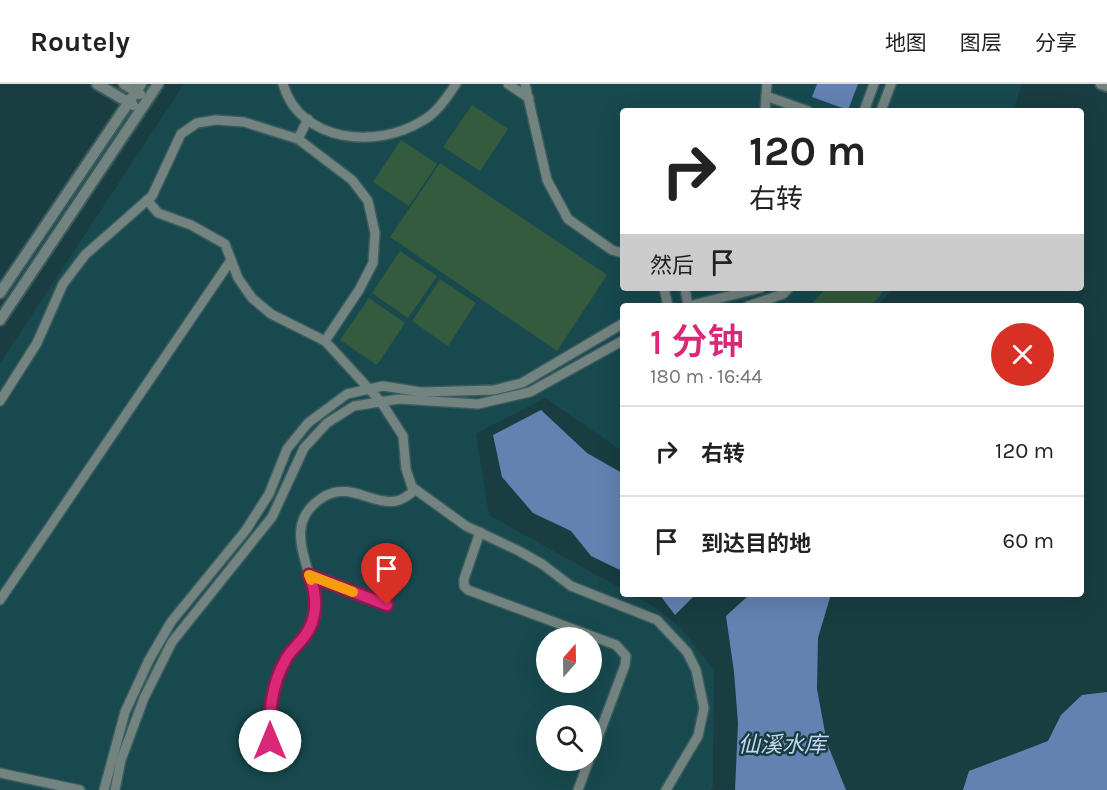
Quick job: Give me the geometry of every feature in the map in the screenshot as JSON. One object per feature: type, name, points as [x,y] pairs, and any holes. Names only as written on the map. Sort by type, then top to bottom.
[{"type":"street","points":[[97,84],[141,110]]},
{"type":"street","points":[[124,84],[139,88],[148,99]]},
{"type":"street","points":[[0,320],[158,84]]},
{"type":"street","points":[[283,84],[286,95],[300,113],[308,119],[330,132],[356,138],[375,138],[401,132],[422,122],[438,110],[456,84]]},
{"type":"street","points":[[508,84],[529,98]]},
{"type":"street","points":[[525,84],[547,180],[568,219],[612,250],[620,252]]},
{"type":"street","points":[[765,108],[767,84]]},
{"type":"street","points":[[865,108],[874,84]]},
{"type":"street","points":[[882,108],[891,84]]},
{"type":"street","points":[[1101,84],[1107,86]]},
{"type":"street","points":[[0,293],[139,88]]},
{"type":"street","points":[[766,96],[800,108]]},
{"type":"street","points":[[298,139],[308,119]]},
{"type":"street","points":[[0,401],[37,343],[63,284],[85,255],[152,196],[182,134],[197,123],[216,120],[244,122],[298,139],[352,180],[368,201],[375,232],[373,263],[359,290],[325,341]]},
{"type":"street","points":[[147,200],[158,213],[191,225],[225,244],[238,278],[252,298],[272,314],[325,341],[381,402],[403,436],[406,469],[415,490],[466,526],[542,564],[571,586],[657,620],[687,652],[696,670],[704,708],[698,736],[666,790]]},
{"type":"street","points":[[0,600],[231,260]]},
{"type":"street","points":[[700,303],[749,291]]},
{"type":"street","points":[[757,303],[786,291]]},
{"type":"street","points":[[104,790],[125,712],[149,660],[171,622],[246,530],[268,494],[287,449],[308,423],[347,394],[383,386],[421,392],[494,390],[522,383],[548,370],[620,325]]},
{"type":"street","points":[[115,790],[122,760],[144,698],[172,642],[272,518],[304,448],[327,423],[354,406],[399,399],[478,404],[530,392],[620,342]]},
{"type":"street","points":[[270,741],[269,716],[273,689],[286,659],[313,621],[315,593],[304,563],[299,533],[307,513],[326,496],[336,492],[355,492],[380,500],[396,502],[415,490]]},
{"type":"street","points":[[480,532],[464,579],[464,586],[468,590],[616,645],[626,656],[625,665],[602,727]]},
{"type":"street","points":[[309,575],[387,605]]},
{"type":"street","points":[[578,790],[585,771]]},
{"type":"street","points":[[0,773],[80,790]]},
{"type":"shaded area","points":[[184,84],[1022,84],[1014,108],[620,108],[620,291],[890,291],[880,303],[620,303],[620,450],[545,398],[476,434],[489,515],[620,588],[620,597],[636,597],[656,608],[680,627],[714,670],[713,785],[711,790],[0,790],[0,363]]},
{"type":"green space","points":[[472,105],[508,129],[480,171],[443,147]]},
{"type":"green space","points":[[401,140],[437,164],[409,206],[373,182]]},
{"type":"green space","points":[[440,163],[607,275],[557,351],[390,237]]},
{"type":"green space","points":[[400,251],[437,276],[408,318],[372,293]]},
{"type":"green space","points":[[440,279],[476,303],[448,346],[412,321]]},
{"type":"green space","points":[[823,291],[884,291],[874,303],[813,303]]},
{"type":"green space","points":[[369,298],[405,323],[377,365],[340,340]]},
{"type":"water","points":[[817,84],[858,84],[849,108],[842,108],[812,97]]},
{"type":"water","points":[[541,410],[587,453],[620,472],[620,570],[591,556],[571,531],[533,513],[502,477],[493,435]]},
{"type":"water","points":[[661,597],[693,597],[675,615]]},
{"type":"water","name":"仙溪水库","points":[[747,597],[830,597],[818,638],[817,689],[827,743],[846,790],[735,790],[738,723],[726,616]]},
{"type":"water","points":[[1107,692],[1107,790],[963,790],[969,771],[1048,741],[1061,715],[1082,695]]},
{"type":"slow traffic","points":[[311,580],[309,575],[353,592]]},
{"type":"route","points":[[270,741],[269,716],[273,689],[286,659],[309,630],[313,621],[315,593],[309,575],[387,605]]}]
